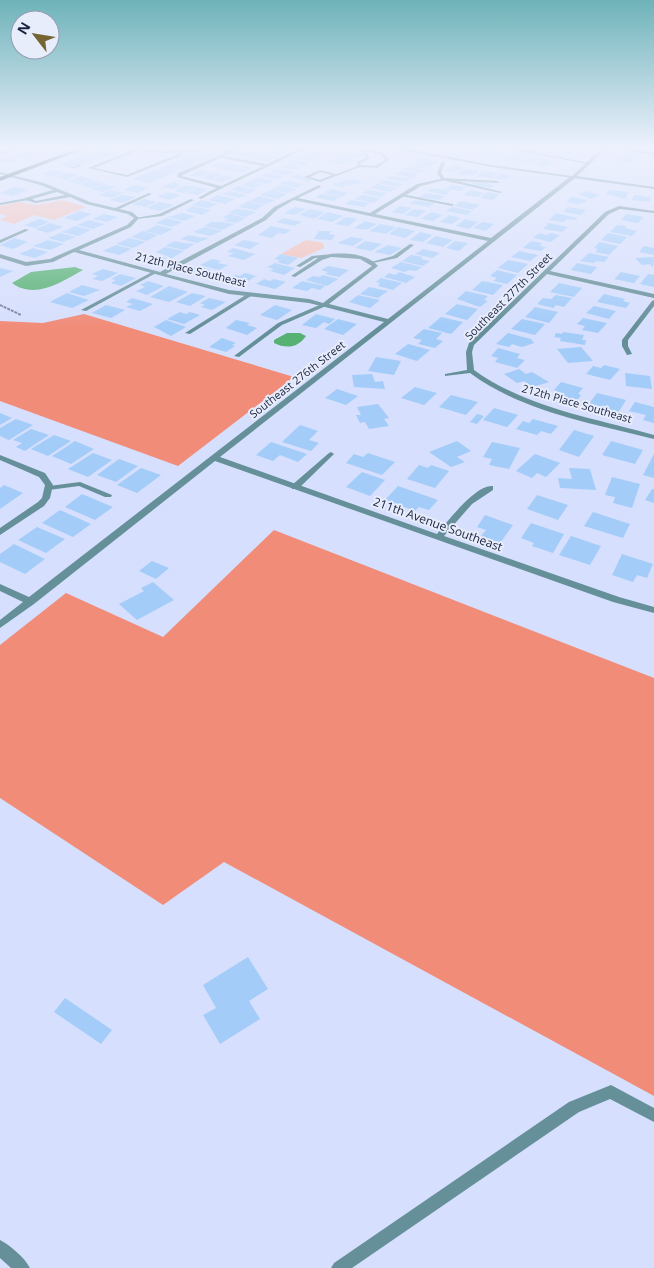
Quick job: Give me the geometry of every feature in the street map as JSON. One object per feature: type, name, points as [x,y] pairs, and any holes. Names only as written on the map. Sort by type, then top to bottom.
[{"type":"street","points":[[0,256],[26,264],[40,264],[75,252],[129,226],[137,218],[109,207]]},
{"type":"street","points":[[158,273],[264,219],[278,207]]},
{"type":"street","points":[[333,207],[493,240]]},
{"type":"street","points":[[370,215],[383,207]]},
{"type":"street","name":"Southeast 276th Street","points":[[0,625],[535,207]]},
{"type":"street","name":"Southeast 277th Street","points":[[471,371],[469,352],[471,344],[607,213],[619,207]]},
{"type":"street","name":"Southeast 277th Street","points":[[620,207],[654,212]]},
{"type":"street","name":"212th Place Southeast","points":[[75,252],[229,292],[297,299],[389,321]]},
{"type":"street","points":[[324,305],[375,266],[373,262],[351,256],[332,255]]},
{"type":"street","points":[[547,272],[654,296]]},
{"type":"street","points":[[629,354],[625,346],[625,340],[654,302]]},
{"type":"street","points":[[447,375],[471,371]]},
{"type":"street","name":"212th Place Southeast","points":[[471,371],[488,386],[528,402],[654,437]]},
{"type":"street","points":[[0,457],[42,475],[47,479],[49,488],[46,498],[40,504],[0,532]]},
{"type":"street","name":"211th Avenue Southeast","points":[[214,458],[616,600],[654,610]]},
{"type":"street","points":[[438,538],[469,502],[490,488]]},
{"type":"street","points":[[0,587],[31,602]]},
{"type":"lane","points":[[115,209],[119,207]]},
{"type":"lane","points":[[137,218],[160,215],[177,207]]},
{"type":"lane","points":[[0,242],[27,230]]},
{"type":"lane","points":[[373,262],[392,258],[412,245]]},
{"type":"lane","points":[[298,266],[314,256],[332,255]]},
{"type":"lane","points":[[293,276],[320,259],[332,255]]},
{"type":"lane","points":[[84,310],[158,273]]},
{"type":"lane","points":[[188,333],[249,295]]},
{"type":"lane","points":[[237,356],[280,324],[324,305]]},
{"type":"lane","points":[[295,487],[331,454]]},
{"type":"lane","points":[[49,488],[80,484],[108,495]]},
{"type":"lane","points":[[340,1268],[574,1107],[611,1092],[654,1115]]},
{"type":"lane","points":[[0,1248],[22,1268]]},
{"type":"path","points":[[0,305],[21,315]]},
{"type":"shaded area","points":[[0,207],[86,207],[54,220],[34,215],[14,224],[0,220],[7,216],[0,214]]},
{"type":"shaded area","points":[[306,240],[323,243],[324,248],[301,258],[281,254]]},
{"type":"shaded area","points":[[75,267],[83,270],[57,284],[39,290],[21,288],[12,283],[31,272]]},
{"type":"shaded area","points":[[84,314],[294,377],[178,466],[0,401],[0,321],[43,323]]},
{"type":"shaded area","points":[[287,333],[300,333],[306,336],[299,343],[292,346],[287,347],[274,343],[274,340]]},
{"type":"shaded area","points":[[274,530],[654,678],[654,1096],[224,862],[163,905],[0,798],[0,645],[66,593],[163,637]]},
{"type":"building","points":[[149,207],[169,207],[161,211],[147,208]]},
{"type":"building","points":[[191,207],[211,210],[202,215],[186,211]]},
{"type":"building","points":[[239,207],[261,207],[255,210]]},
{"type":"building","points":[[295,207],[306,209],[295,215],[284,213]]},
{"type":"building","points":[[398,207],[412,208],[403,214],[392,212]]},
{"type":"building","points":[[453,207],[472,211],[467,215],[446,211]]},
{"type":"building","points":[[459,207],[477,207],[472,210]]},
{"type":"building","points":[[568,207],[586,210],[581,215],[563,212]]},
{"type":"building","points":[[236,209],[256,212],[246,217],[228,213]]},
{"type":"building","points":[[310,209],[325,212],[314,219],[299,215]]},
{"type":"building","points":[[414,209],[427,211],[417,217],[405,215]]},
{"type":"building","points":[[79,211],[92,214],[77,221],[64,218]]},
{"type":"building","points":[[328,212],[343,216],[332,222],[317,219]]},
{"type":"building","points":[[431,212],[443,215],[433,221],[421,219]]},
{"type":"building","points":[[182,213],[195,216],[185,221],[168,217]]},
{"type":"building","points":[[556,213],[578,218],[575,220],[567,219],[563,222],[549,220]]},
{"type":"building","points":[[104,214],[118,217],[107,222],[92,219]]},
{"type":"building","points":[[229,214],[246,218],[236,223],[224,221],[228,219],[222,218]]},
{"type":"building","points":[[626,214],[644,217],[638,223],[621,220]]},
{"type":"building","points":[[449,215],[461,218],[452,224],[440,222]]},
{"type":"building","points":[[346,217],[358,219],[348,226],[335,224]]},
{"type":"building","points":[[167,218],[183,222],[172,227],[155,223]]},
{"type":"building","points":[[284,218],[302,222],[294,226],[276,222]]},
{"type":"building","points":[[39,219],[49,222],[35,228],[25,225]]},
{"type":"building","points":[[465,219],[478,222],[469,229],[456,226]]},
{"type":"building","points":[[89,220],[105,224],[93,229],[77,225]]},
{"type":"building","points":[[365,221],[377,224],[366,230],[354,228]]},
{"type":"building","points":[[212,222],[234,224],[222,230],[204,226]]},
{"type":"building","points":[[482,222],[494,224],[486,231],[473,228]]},
{"type":"building","points":[[50,223],[63,227],[48,233],[35,229]]},
{"type":"building","points":[[549,223],[568,227],[562,232],[543,229]]},
{"type":"building","points":[[380,224],[396,227],[386,234],[369,231]]},
{"type":"building","points":[[157,225],[173,229],[161,235],[145,231]]},
{"type":"building","points":[[617,225],[627,226],[625,228],[637,231],[632,236],[610,232]]},
{"type":"building","points":[[75,226],[91,230],[78,236],[62,232]]},
{"type":"building","points":[[271,226],[291,230],[285,234],[278,233],[272,238],[258,235]]},
{"type":"building","points":[[205,227],[222,231],[210,236],[193,232]]},
{"type":"building","points":[[398,227],[415,231],[405,238],[389,234]]},
{"type":"building","points":[[143,231],[158,235],[147,241],[131,237]]},
{"type":"building","points":[[319,231],[331,231],[329,234],[335,235],[332,240],[314,239]]},
{"type":"building","points":[[420,232],[433,235],[423,242],[410,240]]},
{"type":"building","points":[[61,233],[76,237],[63,242],[48,238]]},
{"type":"building","points":[[539,233],[560,235],[551,242],[533,238]]},
{"type":"building","points":[[608,233],[627,237],[620,244],[601,240]]},
{"type":"building","points":[[189,235],[209,238],[197,243],[180,239]]},
{"type":"building","points":[[436,236],[453,240],[443,247],[426,243]]},
{"type":"building","points":[[351,237],[364,239],[353,246],[337,243]]},
{"type":"building","points":[[14,238],[28,242],[13,249],[0,245]]},
{"type":"building","points":[[129,238],[146,242],[133,248],[116,244]]},
{"type":"building","points":[[48,240],[64,244],[50,250],[33,246]]},
{"type":"building","points":[[244,240],[260,243],[250,249],[234,245]]},
{"type":"building","points":[[174,241],[195,244],[184,250],[165,246]]},
{"type":"building","points":[[365,241],[382,244],[371,251],[355,248]]},
{"type":"building","points":[[455,241],[468,243],[459,251],[446,248]]},
{"type":"building","points":[[531,241],[542,243],[540,246],[546,247],[541,251],[523,248]]},
{"type":"building","points":[[599,242],[618,246],[609,255],[595,252],[598,249],[594,248]]},
{"type":"building","points":[[116,245],[132,249],[119,255],[103,251]]},
{"type":"building","points":[[388,245],[402,248],[390,255],[374,252]]},
{"type":"building","points":[[644,246],[654,248],[654,255],[639,252]]},
{"type":"building","points":[[165,247],[184,251],[172,258],[156,252]]},
{"type":"building","points":[[33,248],[48,252],[35,258],[19,254]]},
{"type":"building","points":[[233,248],[255,254],[244,260],[228,256],[234,253],[227,252]]},
{"type":"building","points":[[423,249],[440,253],[432,258],[415,254]]},
{"type":"building","points":[[519,251],[538,255],[530,261],[511,257]]},
{"type":"building","points":[[589,253],[609,257],[604,262],[580,261]]},
{"type":"building","points":[[281,254],[298,258],[288,265],[277,262],[280,260],[274,259]]},
{"type":"building","points":[[147,255],[167,258],[153,265],[137,260]]},
{"type":"building","points":[[411,255],[423,257],[421,259],[430,261],[423,266],[402,261]]},
{"type":"building","points":[[654,257],[653,267],[649,264],[642,265],[635,258]]},
{"type":"building","points":[[212,259],[221,261],[218,263],[228,265],[219,270],[200,265]]},
{"type":"building","points":[[508,260],[528,264],[518,273],[498,268]]},
{"type":"building","points":[[401,262],[422,267],[416,271],[409,270],[405,272],[391,268]]},
{"type":"building","points":[[275,263],[295,268],[284,275],[270,271],[274,269],[267,267]]},
{"type":"building","points":[[577,263],[597,267],[591,274],[571,270]]},
{"type":"building","points":[[198,266],[211,270],[207,272],[214,274],[205,278],[186,273]]},
{"type":"building","points":[[328,266],[349,270],[339,277],[325,274],[328,272],[321,270]]},
{"type":"building","points":[[0,268],[13,271],[0,277]]},
{"type":"building","points":[[103,269],[118,273],[102,281],[92,279],[98,276],[92,274]]},
{"type":"building","points":[[497,270],[517,275],[507,284],[493,281],[497,278],[490,276]]},
{"type":"building","points":[[399,272],[415,277],[406,283],[384,277],[389,273],[395,275]]},
{"type":"building","points":[[621,272],[640,276],[634,283],[614,279]]},
{"type":"building","points":[[245,273],[256,276],[242,285],[225,280],[235,275],[240,276]]},
{"type":"building","points":[[120,274],[136,278],[121,286],[111,283],[116,280],[111,279]]},
{"type":"building","points":[[648,274],[654,275],[654,287],[640,284]]},
{"type":"building","points":[[323,275],[338,279],[327,286],[306,280],[313,276],[320,277]]},
{"type":"building","points":[[381,278],[402,283],[393,290],[378,286],[380,283],[376,282]]},
{"type":"building","points":[[264,279],[286,282],[275,289],[256,284]]},
{"type":"building","points":[[148,281],[164,286],[147,295],[136,291],[145,287],[140,285]]},
{"type":"building","points":[[302,281],[325,286],[320,290],[312,288],[307,291],[292,288]]},
{"type":"building","points":[[482,281],[503,285],[493,295],[472,290]]},
{"type":"building","points":[[559,283],[582,288],[574,297],[550,292]]},
{"type":"building","points":[[82,285],[100,290],[84,296],[69,292]]},
{"type":"building","points":[[169,286],[188,292],[169,302],[150,297]]},
{"type":"building","points":[[369,287],[388,291],[378,298],[360,294]]},
{"type":"building","points":[[466,291],[488,296],[484,300],[488,301],[480,307],[457,299]]},
{"type":"building","points":[[67,293],[89,300],[72,308],[50,302]]},
{"type":"building","points":[[192,293],[206,296],[190,306],[176,302]]},
{"type":"building","points":[[604,294],[625,299],[623,301],[630,303],[626,308],[597,302]]},
{"type":"building","points":[[358,295],[380,300],[370,308],[349,302]]},
{"type":"building","points":[[556,295],[572,298],[564,307],[556,305],[553,308],[537,304],[543,298],[551,299]]},
{"type":"building","points":[[132,298],[153,304],[140,311],[126,307],[133,304],[126,302]]},
{"type":"building","points":[[209,298],[226,302],[212,310],[201,307],[205,305],[200,303]]},
{"type":"building","points":[[457,304],[478,309],[467,320],[445,314]]},
{"type":"building","points":[[106,305],[125,310],[111,318],[92,313]]},
{"type":"building","points":[[275,305],[292,310],[277,320],[260,315]]},
{"type":"building","points":[[594,306],[616,311],[609,319],[586,313]]},
{"type":"building","points":[[535,307],[558,312],[549,323],[525,317]]},
{"type":"building","points":[[180,312],[200,315],[184,324],[167,319]]},
{"type":"building","points":[[316,314],[335,319],[329,324],[324,322],[316,328],[302,325]]},
{"type":"building","points":[[441,317],[463,322],[451,334],[428,328]]},
{"type":"building","points":[[583,318],[607,323],[598,333],[582,330],[585,326],[577,324]]},
{"type":"building","points":[[338,319],[357,324],[343,335],[324,329]]},
{"type":"building","points":[[522,319],[545,324],[535,335],[511,329]]},
{"type":"building","points":[[166,320],[186,327],[171,336],[154,327]]},
{"type":"building","points":[[236,320],[250,323],[247,325],[257,328],[247,335],[226,328]]},
{"type":"building","points":[[424,329],[442,333],[436,339],[443,341],[435,348],[418,344],[422,340],[413,338]]},
{"type":"building","points":[[563,332],[584,335],[582,340],[586,340],[585,345],[560,341],[561,338],[554,337],[556,333],[562,334]]},
{"type":"building","points":[[508,333],[531,339],[534,343],[522,347],[512,344],[509,347],[496,344]]},
{"type":"building","points":[[222,338],[236,343],[232,345],[235,346],[226,352],[209,347]]},
{"type":"building","points":[[408,344],[430,350],[417,361],[395,354]]},
{"type":"building","points":[[581,347],[593,361],[568,363],[557,349]]},
{"type":"building","points":[[498,348],[520,354],[517,358],[525,360],[517,368],[495,362],[498,358],[491,356]]},
{"type":"building","points":[[376,357],[401,361],[394,375],[368,371]]},
{"type":"building","points":[[604,365],[620,369],[610,380],[586,374],[593,366],[601,368]]},
{"type":"building","points":[[519,369],[526,374],[532,372],[549,382],[533,387],[524,381],[517,383],[504,374]]},
{"type":"building","points":[[625,373],[650,376],[652,389],[626,386]]},
{"type":"building","points":[[372,374],[375,382],[383,381],[385,389],[354,387],[352,375]]},
{"type":"building","points":[[561,382],[583,388],[578,394],[581,395],[576,402],[559,397],[562,393],[554,390]]},
{"type":"building","points":[[415,387],[437,393],[424,405],[401,398]]},
{"type":"building","points":[[337,389],[358,396],[346,405],[325,398]]},
{"type":"building","points":[[597,393],[626,400],[618,413],[588,405]]},
{"type":"building","points":[[451,395],[478,402],[466,415],[439,407]]},
{"type":"building","points":[[635,402],[654,407],[654,423],[643,420],[646,415],[629,411]]},
{"type":"building","points":[[378,404],[389,418],[384,419],[389,426],[369,429],[365,422],[360,423],[356,415],[361,415],[357,407]]},
{"type":"building","points":[[494,408],[518,415],[507,427],[483,420]]},
{"type":"building","points":[[0,413],[12,418],[0,425]]},
{"type":"building","points":[[477,414],[484,416],[477,424],[470,422]]},
{"type":"building","points":[[16,419],[33,425],[9,440],[0,436],[0,428]]},
{"type":"building","points":[[533,419],[558,426],[551,434],[541,431],[537,435],[516,429],[523,421],[529,423]]},
{"type":"building","points":[[300,425],[318,431],[309,440],[319,443],[311,451],[282,442]]},
{"type":"building","points":[[31,429],[49,435],[25,451],[16,447],[22,443],[13,440]]},
{"type":"building","points":[[574,430],[594,436],[579,457],[559,450]]},
{"type":"building","points":[[54,435],[71,441],[48,456],[31,449]]},
{"type":"building","points":[[75,441],[94,449],[71,464],[52,456]]},
{"type":"building","points":[[457,441],[471,451],[457,457],[465,462],[451,467],[429,452]]},
{"type":"building","points":[[611,441],[643,450],[635,464],[602,455]]},
{"type":"building","points":[[271,442],[307,454],[298,462],[280,455],[273,461],[256,455]]},
{"type":"building","points":[[492,442],[520,448],[509,469],[489,465],[492,459],[483,457]]},
{"type":"building","points":[[93,453],[112,460],[88,477],[68,469]]},
{"type":"building","points":[[368,453],[395,462],[382,475],[346,463],[354,454],[363,457]]},
{"type":"building","points":[[535,454],[560,463],[546,477],[537,473],[532,478],[516,471]]},
{"type":"building","points":[[654,454],[654,478],[643,475]]},
{"type":"building","points":[[119,459],[138,466],[116,482],[97,475]]},
{"type":"building","points":[[419,465],[428,468],[431,465],[449,471],[435,488],[407,479]]},
{"type":"building","points":[[141,468],[161,475],[137,493],[117,485]]},
{"type":"building","points":[[569,468],[590,469],[596,490],[560,488],[558,478],[572,479]]},
{"type":"building","points":[[362,472],[385,480],[370,496],[346,487]]},
{"type":"building","points":[[612,477],[640,484],[632,508],[613,503],[615,497],[605,495]]},
{"type":"building","points":[[4,485],[23,493],[0,509],[0,488]]},
{"type":"building","points":[[398,486],[438,500],[429,510],[419,507],[415,511],[385,500]]},
{"type":"building","points":[[652,489],[654,489],[654,503],[645,500]]},
{"type":"building","points":[[82,494],[113,507],[95,520],[65,507]]},
{"type":"building","points":[[537,495],[568,505],[558,520],[527,509]]},
{"type":"building","points":[[60,510],[91,524],[73,537],[42,523]]},
{"type":"building","points":[[593,512],[630,524],[623,538],[584,526]]},
{"type":"building","points":[[485,515],[513,525],[500,543],[481,536],[486,530],[477,527]]},
{"type":"building","points":[[531,523],[564,534],[553,553],[532,546],[534,543],[521,538]]},
{"type":"building","points":[[37,527],[65,539],[46,553],[18,540]]},
{"type":"building","points":[[571,536],[601,546],[590,565],[559,555]]},
{"type":"building","points":[[14,544],[45,559],[25,574],[0,562],[0,554]]},
{"type":"building","points":[[622,554],[653,564],[647,578],[637,575],[633,582],[612,575]]},
{"type":"building","points":[[152,561],[169,568],[156,579],[139,571]]},
{"type":"building","points":[[153,582],[174,600],[137,620],[119,604],[144,591],[141,588]]},
{"type":"building","points":[[248,957],[268,989],[249,1001],[260,1019],[220,1044],[203,1015],[216,1008],[203,985]]},
{"type":"building","points":[[65,998],[112,1030],[101,1044],[54,1012]]}]
